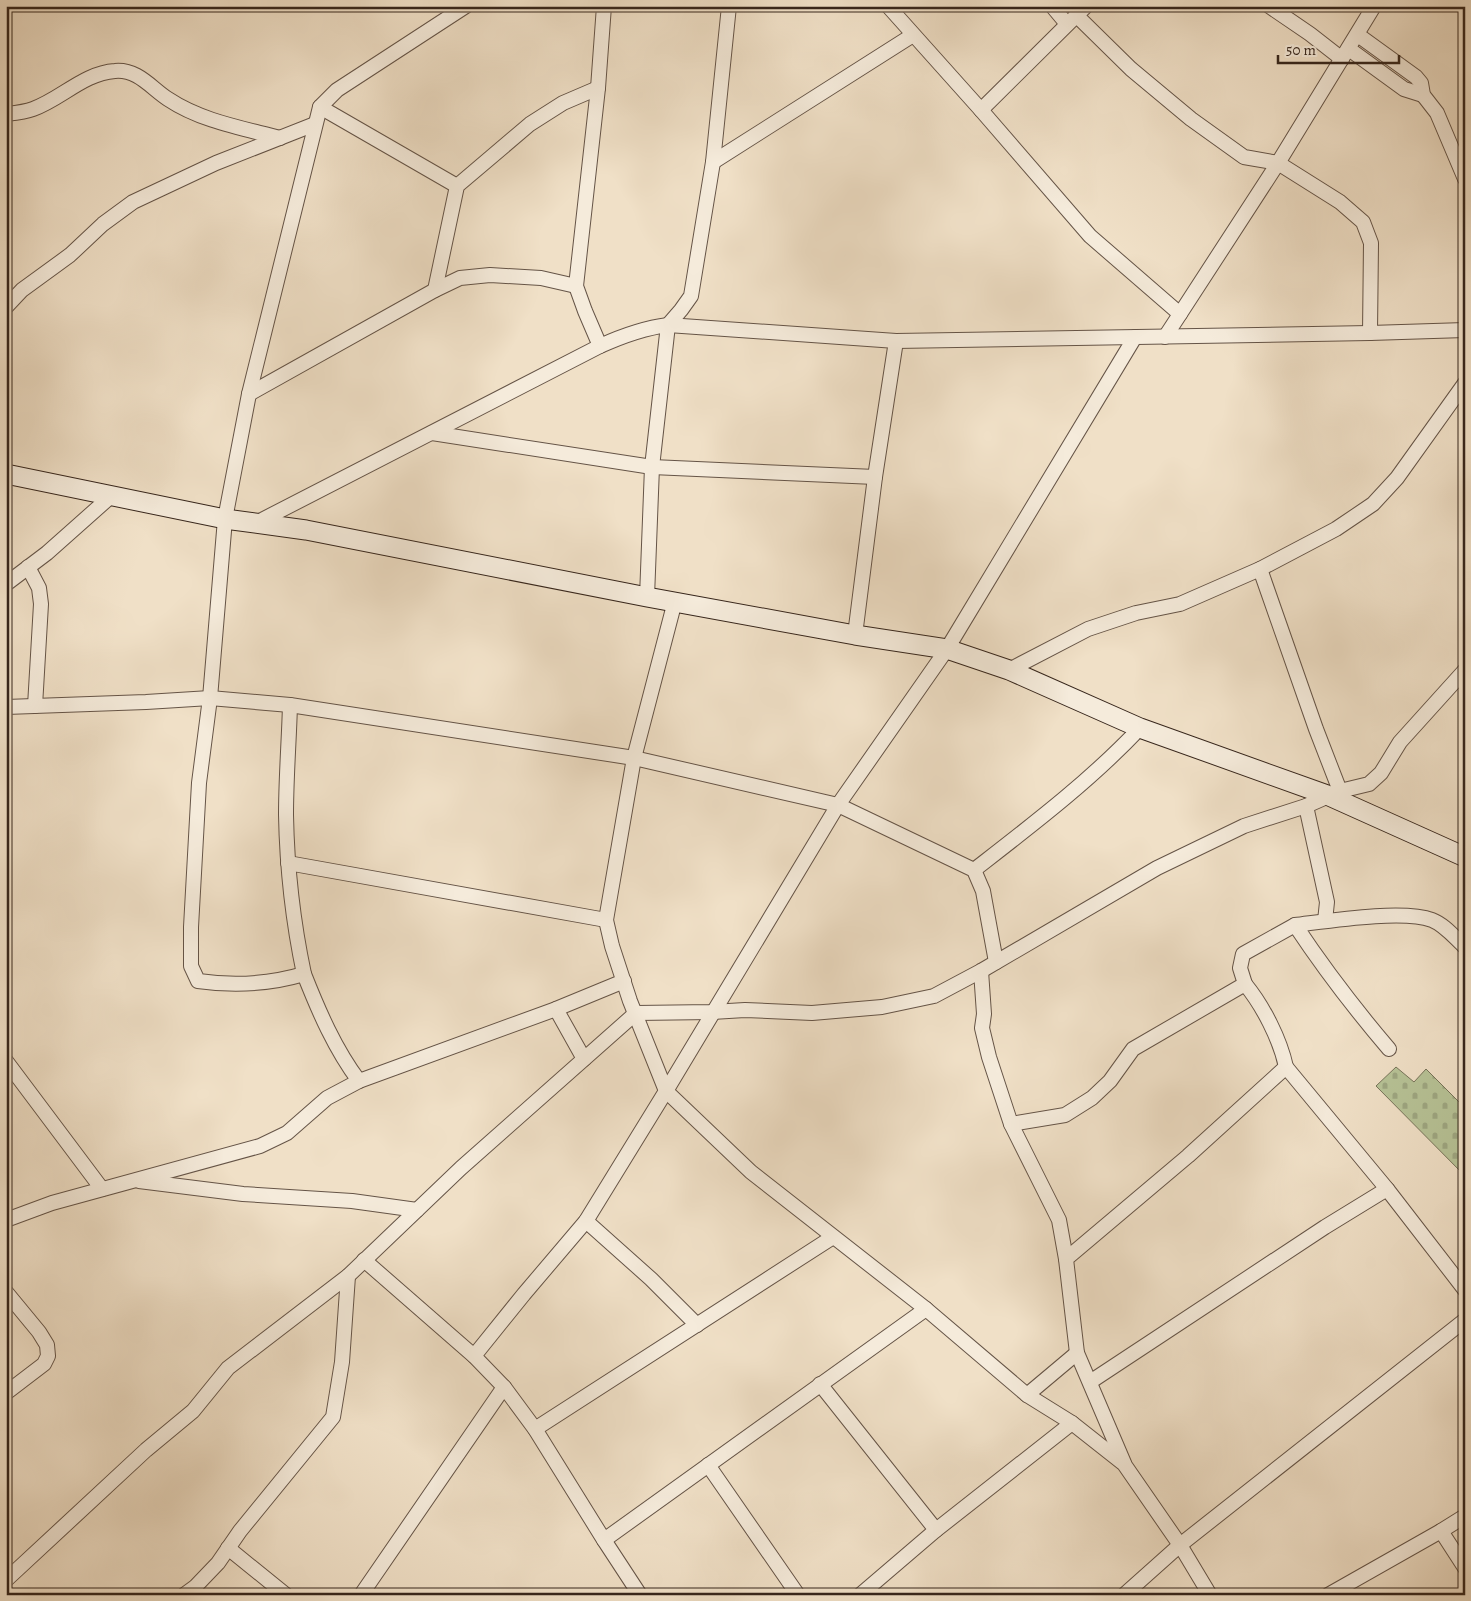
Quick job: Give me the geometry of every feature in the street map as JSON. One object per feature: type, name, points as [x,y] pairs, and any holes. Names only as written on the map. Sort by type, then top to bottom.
[{"type":"street","points":[[304,974],[285,980],[231,984],[198,981],[191,966],[191,927],[199,782],[210,698],[225,519],[249,394],[320,107],[337,90],[466,6]]},
{"type":"street","points":[[600,346],[584,311],[576,286],[598,88],[604,6]]},
{"type":"street","points":[[647,597],[652,467],[668,325],[682,310],[691,296],[713,162],[729,6]]},
{"type":"street","points":[[888,6],[1090,236],[1180,314]]},
{"type":"street","points":[[1052,6],[1076,15],[1131,69],[1190,119],[1244,157],[1278,163],[1340,202],[1363,222],[1371,243],[1370,333]]},
{"type":"street","points":[[1269,6],[1310,34],[1404,90],[1423,95]]},
{"type":"street","points":[[1165,337],[1278,163],[1374,6]]},
{"type":"street","points":[[981,110],[1076,15]]},
{"type":"street","points":[[713,162],[913,35]]},
{"type":"street","points":[[1358,35],[1416,76],[1421,83],[1423,95],[1437,113],[1465,179]]},
{"type":"street","points":[[6,114],[32,110],[60,96],[94,75],[117,71],[140,76],[168,99],[211,120],[280,138]]},
{"type":"street","points":[[435,290],[457,186],[530,124],[563,103],[598,88]]},
{"type":"street","points":[[320,107],[457,186]]},
{"type":"street","points":[[6,307],[22,290],[70,255],[103,224],[133,202],[216,163],[316,124]]},
{"type":"street","points":[[249,394],[435,290],[460,278],[490,275],[541,278],[576,286]]},
{"type":"street","points":[[256,524],[600,346],[628,334],[652,327],[668,325],[896,341],[1135,338],[1465,330]]},
{"type":"street","points":[[474,1356],[586,1221],[838,805],[946,649],[1135,338]]},
{"type":"street","points":[[855,635],[875,477],[896,341]]},
{"type":"street","points":[[1009,670],[1088,629],[1136,613],[1180,604],[1260,569],[1336,529],[1373,504],[1397,478],[1465,384]]},
{"type":"street","points":[[432,433],[652,467],[875,477]]},
{"type":"street","points":[[6,474],[225,519],[306,530],[647,597],[855,635],[946,649],[1009,670],[1140,728],[1334,793],[1465,858]]},
{"type":"street","points":[[6,584],[47,553],[110,496]]},
{"type":"street","points":[[28,567],[39,588],[41,604],[34,706]]},
{"type":"street","points":[[1260,569],[1316,729],[1334,793]]},
{"type":"street","points":[[675,601],[634,758],[606,920],[624,982],[666,1091],[751,1172],[926,1309],[1027,1395],[1072,1423],[1124,1464]]},
{"type":"street","points":[[6,1580],[146,1450],[194,1412],[228,1368],[348,1276],[460,1168],[636,1013],[745,1010],[812,1013],[882,1007],[934,996],[981,971],[1157,868],[1244,826],[1306,806],[1334,793],[1369,784],[1381,773],[1400,742],[1465,670]]},
{"type":"street","points":[[6,706],[210,698],[290,705],[634,758],[838,805],[974,870],[983,891],[996,962]]},
{"type":"street","points":[[290,705],[286,815],[293,914],[304,974],[315,1003],[338,1050],[359,1082]]},
{"type":"street","points":[[974,870],[1046,814],[1111,759],[1140,728]]},
{"type":"street","points":[[1306,806],[1328,902],[1325,921]]},
{"type":"street","points":[[288,863],[606,920]]},
{"type":"street","points":[[1465,947],[1434,921],[1420,916],[1325,921],[1295,925],[1243,954],[1240,968],[1245,984],[1257,1000],[1283,1054],[1286,1068],[1387,1189],[1465,1290]]},
{"type":"street","points":[[1295,925],[1347,1000],[1389,1049]]},
{"type":"street","points":[[981,971],[984,1014],[982,1028],[989,1058],[1011,1124],[1059,1220],[1066,1259],[1077,1354],[1124,1464],[1180,1545],[1210,1595]]},
{"type":"street","points":[[6,1220],[52,1202],[260,1146],[287,1133],[327,1098],[359,1082],[624,982]]},
{"type":"street","points":[[1011,1124],[1065,1116],[1092,1098],[1110,1081],[1133,1049],[1245,984]]},
{"type":"street","points":[[556,1009],[584,1059]]},
{"type":"street","points":[[6,1061],[102,1188]]},
{"type":"street","points":[[1066,1259],[1188,1156],[1286,1068]]},
{"type":"street","points":[[131,1180],[243,1194],[352,1201],[417,1210]]},
{"type":"street","points":[[1090,1382],[1387,1189]]},
{"type":"street","points":[[586,1221],[651,1279],[697,1326]]},
{"type":"street","points":[[535,1429],[833,1237]]},
{"type":"street","points":[[364,1260],[474,1356],[504,1387],[535,1429],[640,1595]]},
{"type":"street","points":[[184,1595],[218,1564],[240,1531],[333,1417],[342,1362],[348,1276]]},
{"type":"street","points":[[6,1292],[39,1332],[47,1345],[48,1356],[44,1364],[6,1393]]},
{"type":"street","points":[[604,1540],[926,1309]]},
{"type":"street","points":[[1124,1595],[1180,1545],[1465,1320]]},
{"type":"street","points":[[1027,1395],[1077,1354]]},
{"type":"street","points":[[820,1384],[936,1530]]},
{"type":"street","points":[[361,1595],[504,1387]]},
{"type":"street","points":[[860,1595],[936,1530],[1072,1423]]},
{"type":"street","points":[[708,1465],[798,1595]]},
{"type":"street","points":[[1332,1593],[1465,1516]]},
{"type":"street","points":[[1441,1531],[1465,1568]]},
{"type":"street","points":[[228,1548],[286,1595]]},
{"type":"green space","points":[[1396,1067],[1414,1082],[1426,1069],[1462,1105],[1465,1103],[1465,1176],[1376,1086]]}]
